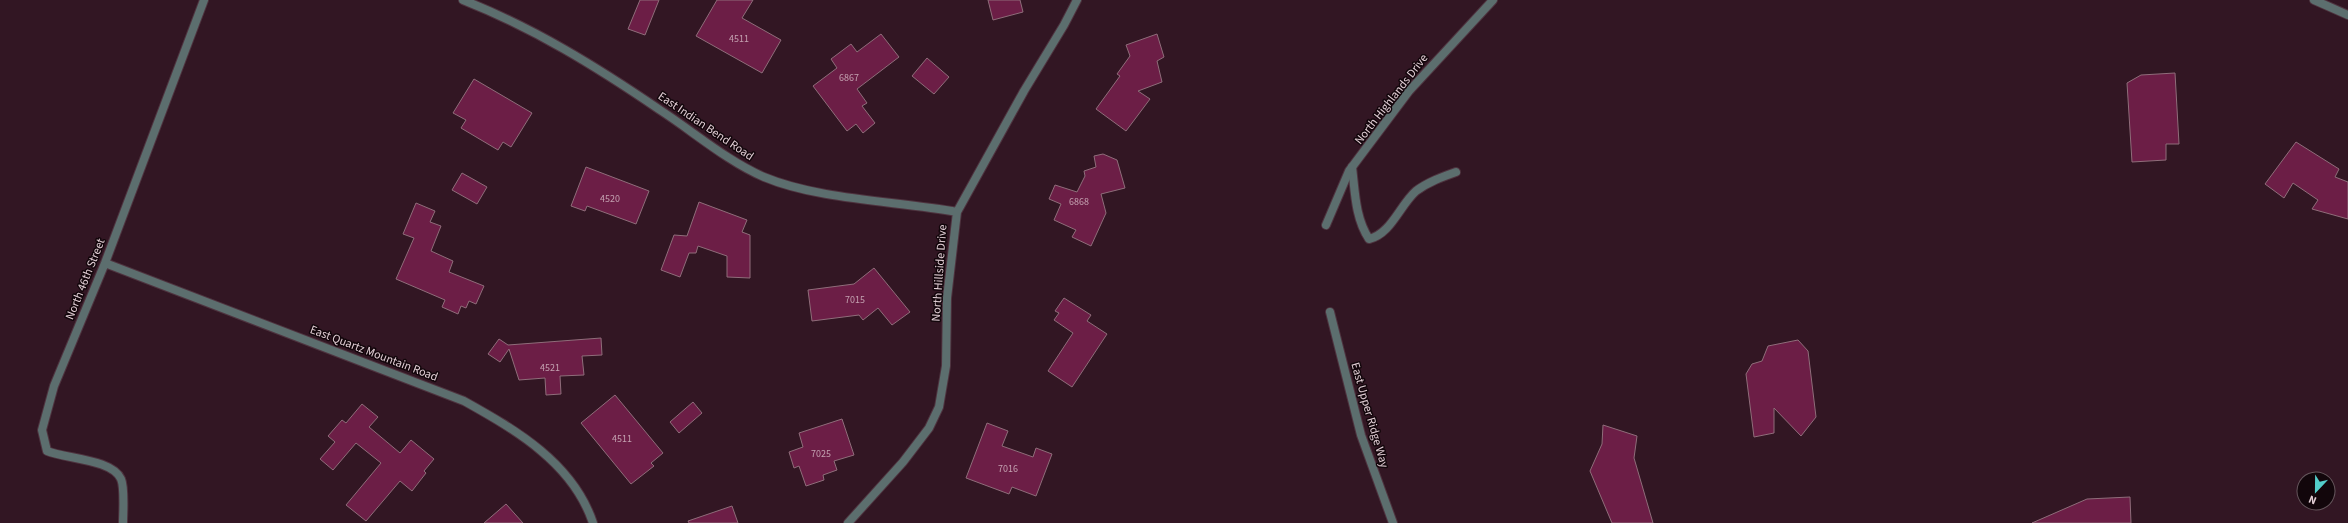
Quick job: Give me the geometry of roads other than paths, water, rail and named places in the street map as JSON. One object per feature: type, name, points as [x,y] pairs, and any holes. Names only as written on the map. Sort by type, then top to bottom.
[{"type":"street","name":"East Indian Bend Road","points":[[463,0],[500,15],[576,54],[726,155],[764,177],[784,184],[829,194],[957,212]]},
{"type":"street","name":"North Hillside Drive","points":[[848,523],[903,462],[929,428],[939,407],[946,366],[947,298],[957,212],[1024,91],[1064,26],[1077,0]]},
{"type":"street","name":"North Highlands Drive","points":[[1326,225],[1352,167],[1409,91],[1493,0]]},
{"type":"street","points":[[2314,0],[2348,15]]},
{"type":"street","name":"North 46th Street","points":[[123,523],[122,480],[117,474],[105,466],[47,451],[42,430],[54,386],[105,263],[202,1]]},
{"type":"street","points":[[1352,167],[1357,209],[1363,230],[1369,239],[1377,237],[1385,229],[1404,203],[1417,191],[1433,180],[1456,172]]},
{"type":"street","name":"East Quartz Mountain Road","points":[[105,263],[464,401],[506,426],[557,464],[587,506],[593,523]]},
{"type":"street","name":"East Upper Ridge Way","points":[[1330,312],[1361,435],[1394,523]]}]
